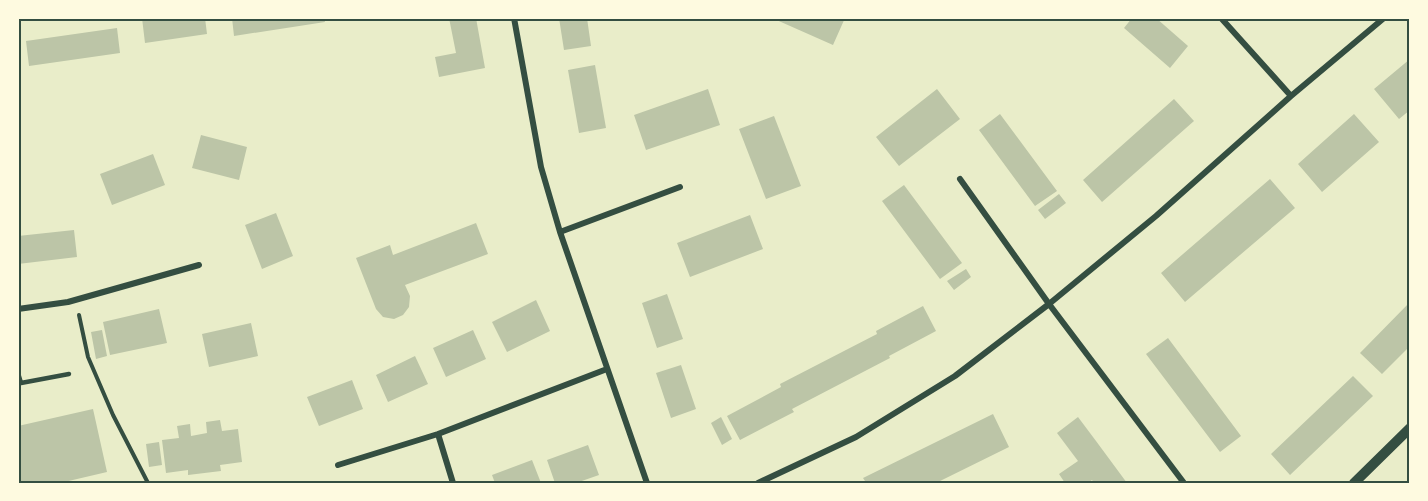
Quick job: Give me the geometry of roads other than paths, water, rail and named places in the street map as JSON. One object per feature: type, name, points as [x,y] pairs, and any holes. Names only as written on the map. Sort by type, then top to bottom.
[{"type":"street","points":[[514,18],[541,166],[560,232],[647,483]]},
{"type":"street","points":[[1221,18],[1292,96]]},
{"type":"street","points":[[758,483],[856,437],[955,376],[1049,304],[1156,216],[1384,18]]},
{"type":"street","points":[[960,179],[1049,304],[1184,483]]},
{"type":"street","points":[[560,232],[681,187]]},
{"type":"street","points":[[18,309],[76,300],[199,265]]},
{"type":"street","points":[[338,465],[438,434],[607,369]]},
{"type":"street","points":[[1354,483],[1410,428]]},
{"type":"street","points":[[438,434],[453,483]]},
{"type":"lane","points":[[18,373],[21,383],[69,374]]}]
